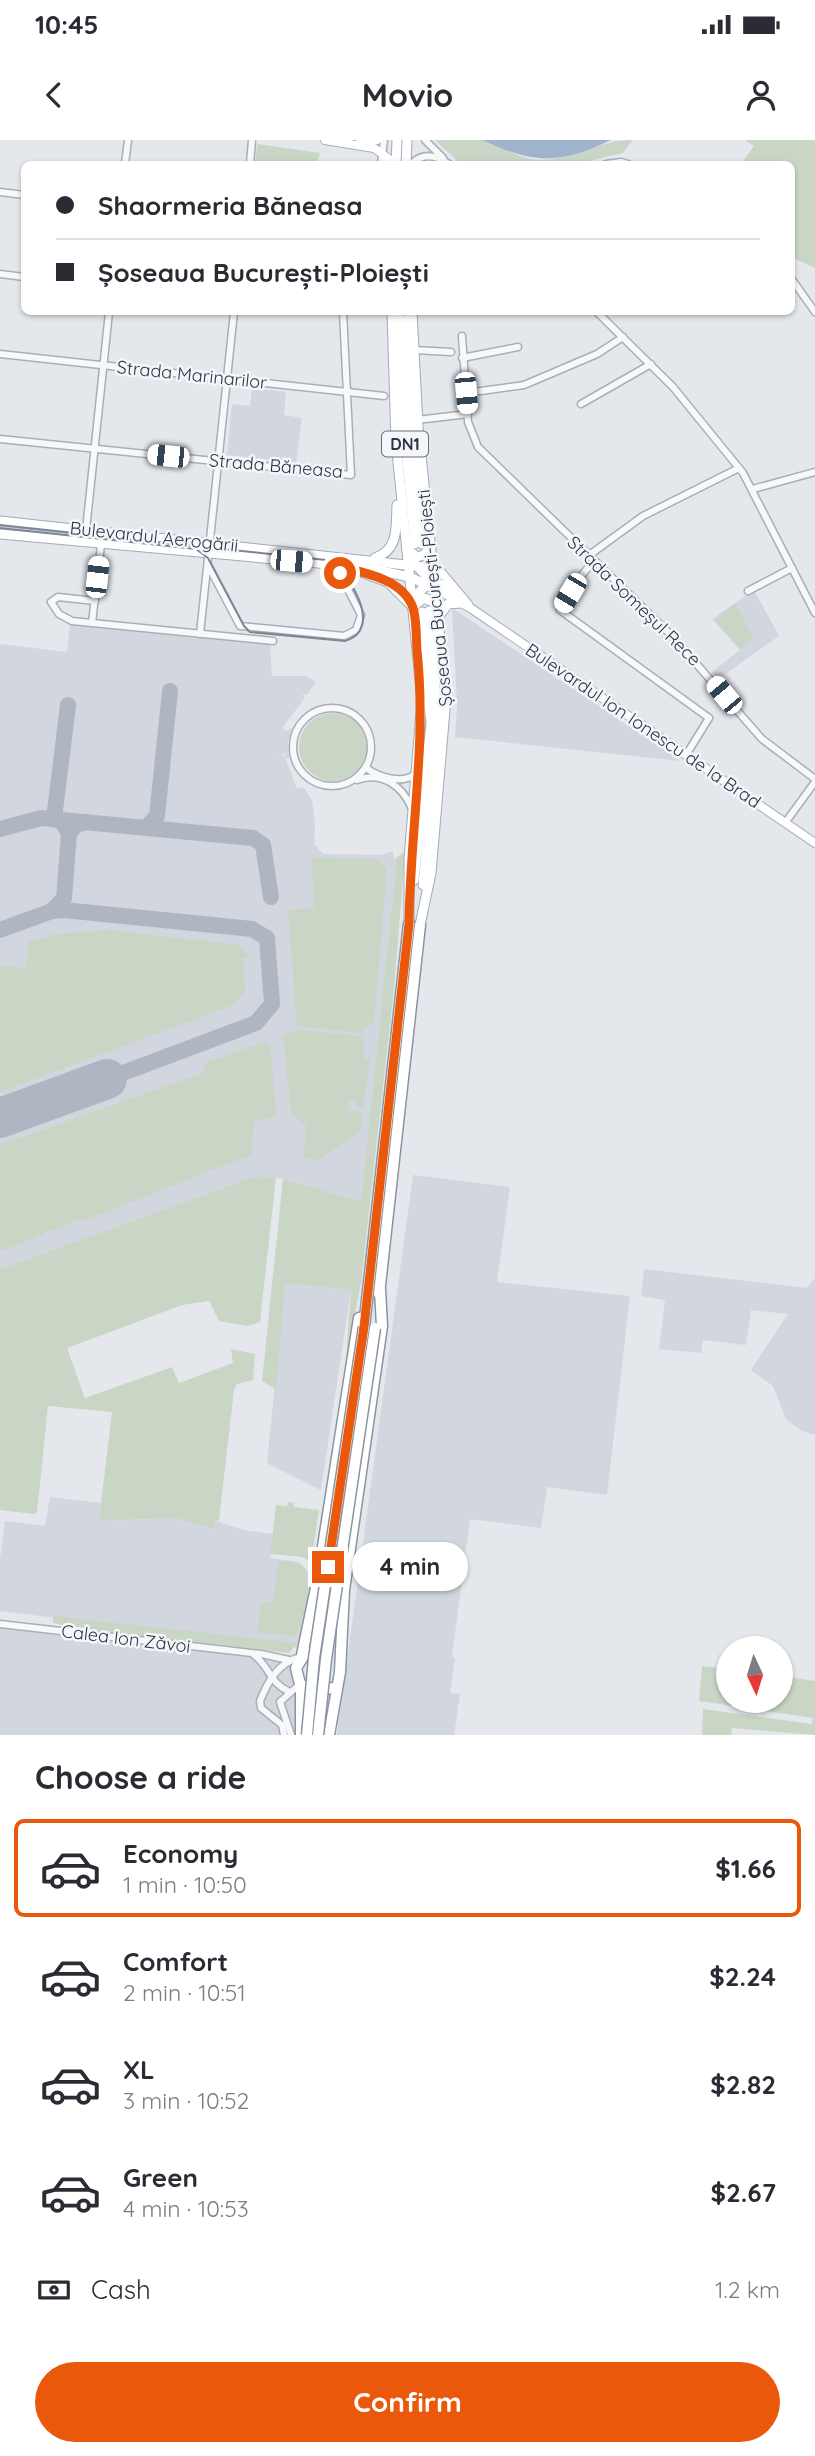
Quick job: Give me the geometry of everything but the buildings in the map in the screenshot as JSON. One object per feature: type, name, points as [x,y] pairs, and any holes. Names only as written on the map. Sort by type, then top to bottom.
[{"type":"highway","name":"Șoseaua București-Ploiești","points":[[318,1735],[374,1289],[414,925]]},
{"type":"highway","points":[[300,1735],[297,1657],[316,1588],[358,1323],[374,1289]]},
{"type":"highway","points":[[329,1735],[340,1665],[345,1590],[382,1326],[374,1289]]},
{"type":"highway","name":"Șoseaua București-Ploiești","points":[[307,1735],[314,1658],[369,1328]]},
{"type":"highway","points":[[297,1657],[314,1648],[323,1649],[335,1656],[340,1665]]},
{"type":"highway","points":[[297,1688],[320,1692],[337,1682]]},
{"type":"main road","points":[[325,140],[382,152],[392,161]]},
{"type":"main road","points":[[342,142],[377,140]]},
{"type":"main road","points":[[396,161],[397,140]]},
{"type":"main road","points":[[407,140],[408,161]]},
{"type":"main road","name":"Șoseaua București-Ploiești","points":[[392,315],[399,475],[419,546]]},
{"type":"main road","name":"Șoseaua București-Ploiești","points":[[399,315],[403,418],[419,546]]},
{"type":"main road","name":"Șoseaua București-Ploiești","points":[[409,315],[410,417],[419,546]]},
{"type":"main road","name":"Șoseaua București-Ploiești","points":[[409,315],[417,420],[419,546],[413,569],[446,690],[446,727],[431,873],[414,925]]},
{"type":"main road","points":[[370,560],[388,551],[394,541],[399,475]]},
{"type":"main road","name":"Bulevardul Aerogării","points":[[0,520],[370,560],[413,569],[433,586],[445,584],[457,592]]},
{"type":"main road","name":"Bulevardul Aerogării","points":[[0,534],[336,566],[413,569]]},
{"type":"main road","points":[[413,569],[419,546]]},
{"type":"main road","points":[[336,566],[388,582],[426,612]]},
{"type":"main road","name":"Șoseaua București-Ploiești","points":[[413,569],[433,586]]},
{"type":"main road","name":"Bulevardul Ion Ionescu de la Brad","points":[[413,569],[457,592],[472,609]]},
{"type":"main road","points":[[426,612],[417,594],[433,586],[438,604]]},
{"type":"main road","name":"Bulevardul Ion Ionescu de la Brad","points":[[433,586],[472,609],[815,844]]},
{"type":"main road","points":[[426,612],[424,598],[438,604]]},
{"type":"main road","points":[[426,612],[447,604],[461,603]]},
{"type":"main road","name":"Șoseaua București-Ploiești","points":[[426,612],[438,604]]},
{"type":"main road","name":"Șoseaua București-Ploiești","points":[[414,925],[414,813],[426,612]]},
{"type":"main road","name":"Șoseaua București-Ploiești","points":[[414,925],[431,724],[426,612]]},
{"type":"street","points":[[125,161],[128,140]]},
{"type":"street","points":[[250,161],[252,140]]},
{"type":"street","points":[[381,161],[384,140]]},
{"type":"street","points":[[425,140],[446,161]]},
{"type":"street","points":[[415,161],[426,156],[443,161]]},
{"type":"street","points":[[0,192],[21,195]]},
{"type":"street","points":[[0,274],[21,276]]},
{"type":"street","points":[[795,284],[815,312]]},
{"type":"street","points":[[86,530],[109,315]]},
{"type":"street","points":[[201,634],[234,315]]},
{"type":"street","name":"Strada Băneasa","points":[[0,439],[351,475],[343,315]]},
{"type":"street","points":[[600,315],[651,364],[739,468],[753,489],[815,613]]},
{"type":"street","name":"Strada Someșul Rece","points":[[462,336],[467,414],[471,436],[478,447],[678,642],[762,739],[814,784]]},
{"type":"street","points":[[466,393],[524,386],[597,354],[624,337]]},
{"type":"street","points":[[462,358],[518,347]]},
{"type":"street","points":[[414,351],[451,352]]},
{"type":"street","name":"Strada Marinarilor","points":[[0,354],[384,396]]},
{"type":"street","points":[[581,404],[651,364]]},
{"type":"street","points":[[417,420],[467,414]]},
{"type":"street","points":[[686,755],[709,718],[560,610],[591,559],[643,516],[739,468]]},
{"type":"street","points":[[753,489],[815,472]]},
{"type":"street","points":[[92,623],[101,545]]},
{"type":"street","points":[[208,565],[238,624],[344,636],[353,633],[360,623],[360,611],[336,566]]},
{"type":"street","points":[[748,591],[792,568]]},
{"type":"street","points":[[95,601],[58,597],[51,602],[65,618],[92,623],[273,641]]},
{"type":"street","points":[[234,637],[252,627]]},
{"type":"street","points":[[368,774],[371,738],[357,716],[331,707],[307,717],[297,729],[293,754],[301,771],[323,785],[349,783],[368,774],[394,782],[408,779],[418,769]]},
{"type":"street","points":[[394,782],[408,799],[414,813]]},
{"type":"street","points":[[785,823],[814,784]]},
{"type":"street","name":"Calea Ion Zăvoi","points":[[0,1624],[297,1657]]},
{"type":"street","points":[[253,1654],[262,1662],[270,1678],[297,1688]]},
{"type":"street","points":[[284,1735],[279,1721],[260,1705],[270,1678],[297,1657]]},
{"type":"street","points":[[290,1735],[280,1702],[297,1688]]},
{"type":"shaded area","points":[[252,388],[286,392],[284,415],[302,418],[296,463],[227,455],[232,404],[250,406]]},
{"type":"shaded area","points":[[754,590],[779,636],[718,679],[712,672],[740,650],[712,619]]},
{"type":"shaded area","points":[[452,610],[681,761],[455,737],[457,705]]},
{"type":"shaded area","points":[[70,625],[270,645],[272,676],[306,676],[316,682],[307,695],[302,694],[305,698],[282,728],[286,731],[292,728],[288,742],[289,758],[287,759],[284,753],[279,756],[284,755],[297,788],[304,788],[312,800],[314,844],[323,854],[381,855],[393,851],[394,859],[397,857],[361,1201],[284,1179],[256,1176],[0,1269],[0,644],[67,652]]},
{"type":"shaded area","points":[[413,1175],[510,1187],[497,1282],[630,1296],[607,1495],[547,1487],[541,1528],[470,1519],[452,1657],[455,1658],[450,1693],[460,1694],[454,1735],[337,1735]]},
{"type":"shaded area","points":[[644,1269],[807,1288],[815,1278],[815,1435],[802,1431],[786,1419],[773,1386],[751,1370],[788,1314],[751,1310],[746,1345],[703,1340],[701,1353],[659,1349],[665,1300],[641,1296]]},
{"type":"shaded area","points":[[285,1283],[351,1290],[321,1490],[267,1463]]},
{"type":"shaded area","points":[[50,1497],[101,1503],[100,1521],[175,1518],[212,1529],[216,1521],[244,1530],[273,1534],[270,1558],[299,1562],[312,1575],[301,1648],[0,1611],[0,1559],[5,1521],[45,1526]]},
{"type":"shaded area","points":[[0,1624],[298,1662],[301,1735],[0,1735]]},
{"type":"green space","points":[[435,140],[484,140],[524,157],[539,160],[563,157],[608,143],[633,140],[623,153],[589,161],[458,161]]},
{"type":"green space","points":[[745,140],[815,140],[815,268],[795,259],[795,161],[743,161],[754,146]]},
{"type":"green space","points":[[257,144],[320,153],[318,161],[255,161]]},
{"type":"green space","points":[[735,603],[753,638],[741,649],[715,620]]},
{"type":"green space","points":[[333,713],[346,716],[357,723],[364,734],[367,747],[364,760],[357,771],[346,778],[333,781],[320,778],[309,771],[302,760],[299,747],[302,734],[309,723],[320,716]]},
{"type":"green space","points":[[405,852],[394,989],[361,1283],[346,1358],[351,1290],[285,1283],[276,1389],[262,1381],[283,1179],[361,1201],[397,857]]},
{"type":"green space","points":[[312,858],[377,859],[387,868],[374,1021],[360,1033],[297,1026],[288,910],[314,908]]},
{"type":"green space","points":[[109,930],[239,945],[251,957],[243,958],[245,993],[231,1006],[0,1092],[0,966],[26,968],[29,942],[56,934]]},
{"type":"green space","points":[[300,1030],[360,1036],[364,1042],[363,1058],[370,1059],[363,1108],[357,1107],[357,1101],[349,1101],[348,1110],[362,1112],[360,1131],[317,1160],[304,1158],[306,1125],[292,1114],[290,1103],[283,1035]]},
{"type":"green space","points":[[263,1042],[270,1045],[276,1113],[272,1118],[254,1120],[251,1155],[0,1252],[0,1145],[203,1073],[206,1063]]},
{"type":"green space","points":[[256,1176],[276,1178],[260,1322],[248,1326],[219,1321],[209,1301],[182,1305],[67,1348],[85,1398],[172,1367],[179,1383],[233,1363],[231,1349],[255,1354],[253,1380],[237,1384],[234,1390],[219,1520],[213,1529],[175,1518],[99,1521],[112,1412],[48,1406],[37,1512],[34,1514],[0,1510],[0,1269]]},
{"type":"green space","points":[[288,1502],[294,1503],[294,1507],[319,1510],[311,1562],[302,1557],[270,1554],[276,1505],[287,1506]]},
{"type":"green space","points":[[278,1561],[299,1564],[307,1574],[307,1602],[295,1636],[257,1632],[261,1602],[273,1603]]},
{"type":"green space","points":[[53,1616],[297,1643],[289,1653],[75,1628],[53,1623]]},
{"type":"green space","points":[[702,1666],[716,1668],[716,1704],[699,1701]]},
{"type":"green space","points":[[793,1678],[815,1681],[815,1735],[732,1728],[731,1735],[702,1735],[703,1709],[716,1711],[716,1713],[812,1724],[813,1718],[779,1713],[793,1713]]},
{"type":"water","points":[[483,140],[611,140],[577,154],[547,158],[517,154]]},
{"type":"taxiway","points":[[146,828],[157,816],[170,691]]},
{"type":"taxiway","points":[[68,705],[54,819],[62,822],[69,833],[76,825],[86,822]]},
{"type":"taxiway","points":[[0,829],[41,818],[253,838],[263,845],[271,897]]},
{"type":"taxiway","points":[[52,911],[64,898],[69,833]]},
{"type":"taxiway","points":[[0,930],[52,911],[64,910],[252,929],[267,938],[272,1004],[256,1023],[107,1079]]},
{"type":"runway","points":[[0,1118],[107,1079]]},
{"type":"tram line","points":[[0,525],[326,560],[335,566],[353,587],[363,613],[362,625],[357,635],[345,641],[250,632],[244,626],[208,558],[196,549],[0,528]]},
{"type":"route","points":[[328,1567],[364,1327],[409,924],[409,859],[422,709],[413,607],[404,595],[380,578],[336,566],[340,573]]}]
